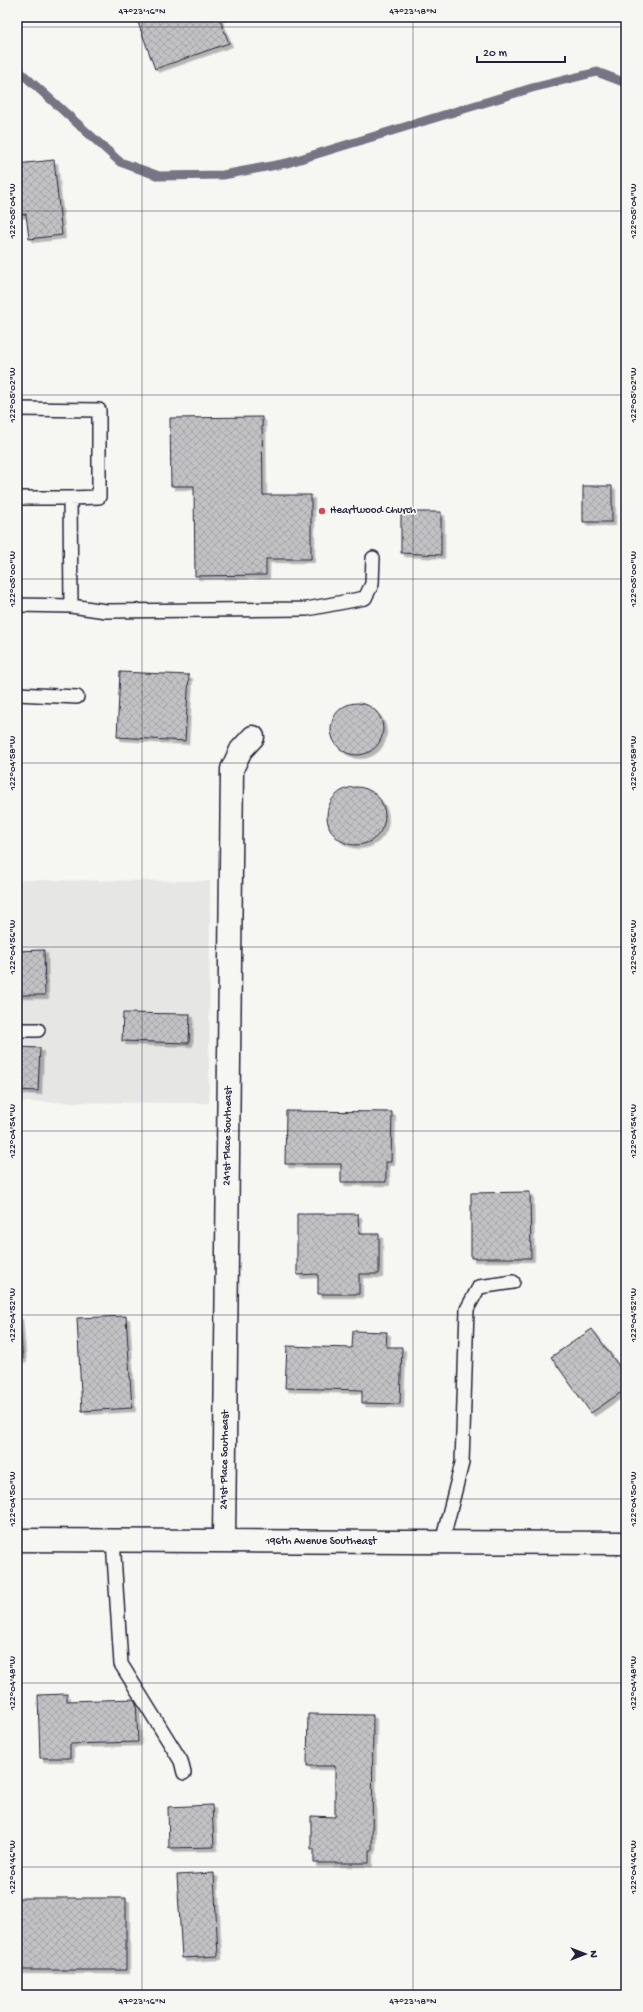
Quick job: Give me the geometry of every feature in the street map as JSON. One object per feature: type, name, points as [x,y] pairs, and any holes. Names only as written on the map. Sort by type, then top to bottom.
[{"type":"street","name":"241st Place Southeast","points":[[224,1541],[232,769],[241,750],[252,737]]},
{"type":"street","name":"196th Avenue Southeast","points":[[17,1540],[626,1544]]},
{"type":"lane","points":[[17,409],[99,410],[99,497],[17,498]]},
{"type":"lane","points":[[70,498],[71,606]]},
{"type":"lane","points":[[17,605],[71,606],[106,611],[307,610],[365,598],[372,584],[373,558]]},
{"type":"lane","points":[[17,694],[76,696]]},
{"type":"lane","points":[[17,1030],[38,1030]]},
{"type":"lane","points":[[442,1542],[462,1463],[468,1309],[479,1287],[513,1282]]},
{"type":"lane","points":[[113,1540],[121,1664],[181,1761],[184,1773]]},
{"type":"shaded area","points":[[17,880],[210,881],[209,1103],[17,1102]]},
{"type":"building","points":[[136,17],[222,17],[219,18],[229,43],[155,69]]},
{"type":"building","points":[[54,160],[62,235],[29,239],[26,214],[17,215],[17,164]]},
{"type":"building","points":[[262,417],[263,495],[311,495],[311,559],[266,559],[266,575],[195,576],[194,486],[171,486],[170,418]]},
{"type":"building","points":[[583,486],[612,486],[612,522],[583,522]]},
{"type":"building","points":[[401,512],[441,512],[441,555],[401,553]]},
{"type":"building","points":[[120,672],[189,675],[185,741],[117,737]]},
{"type":"building","points":[[352,703],[362,703],[371,707],[379,715],[383,724],[383,734],[379,743],[371,751],[362,755],[352,755],[343,751],[335,743],[331,734],[331,724],[335,715],[343,707]]},
{"type":"building","points":[[356,787],[372,792],[380,800],[385,816],[380,832],[372,840],[356,845],[340,840],[332,832],[327,816],[332,800],[340,792]]},
{"type":"building","points":[[44,950],[45,995],[17,995],[17,951]]},
{"type":"building","points":[[123,1013],[190,1014],[189,1043],[122,1041]]},
{"type":"building","points":[[17,1047],[40,1048],[38,1091],[17,1090]]},
{"type":"building","points":[[286,1111],[392,1112],[391,1162],[386,1162],[386,1182],[341,1182],[341,1164],[285,1164]]},
{"type":"building","points":[[530,1192],[531,1258],[471,1258],[471,1193]]},
{"type":"building","points":[[297,1214],[358,1214],[359,1234],[379,1234],[379,1274],[359,1274],[359,1294],[318,1294],[318,1274],[297,1275]]},
{"type":"building","points":[[17,1316],[19,1316],[23,1359],[17,1359]]},
{"type":"building","points":[[126,1316],[132,1408],[82,1411],[77,1318]]},
{"type":"building","points":[[592,1329],[626,1376],[626,1389],[591,1413],[551,1357]]},
{"type":"building","points":[[353,1331],[387,1332],[386,1347],[402,1347],[400,1404],[362,1403],[362,1390],[285,1388],[287,1346],[352,1348]]},
{"type":"building","points":[[67,1694],[67,1701],[136,1699],[138,1742],[70,1744],[70,1758],[40,1758],[38,1695]]},
{"type":"building","points":[[308,1714],[373,1715],[372,1850],[369,1850],[369,1863],[314,1863],[314,1849],[311,1849],[311,1816],[335,1817],[335,1766],[307,1766]]},
{"type":"building","points":[[212,1805],[214,1847],[169,1848],[168,1807]]},
{"type":"building","points":[[214,1873],[218,1956],[182,1958],[177,1875]]},
{"type":"building","points":[[17,1898],[126,1898],[126,1970],[17,1970]]},
{"type":"waterway","points":[[17,69],[120,162],[159,176],[223,175],[287,163],[532,88],[597,72],[626,83]]},
{"type":"place","name":"Heartwood Church","points":[[322,511]]}]
